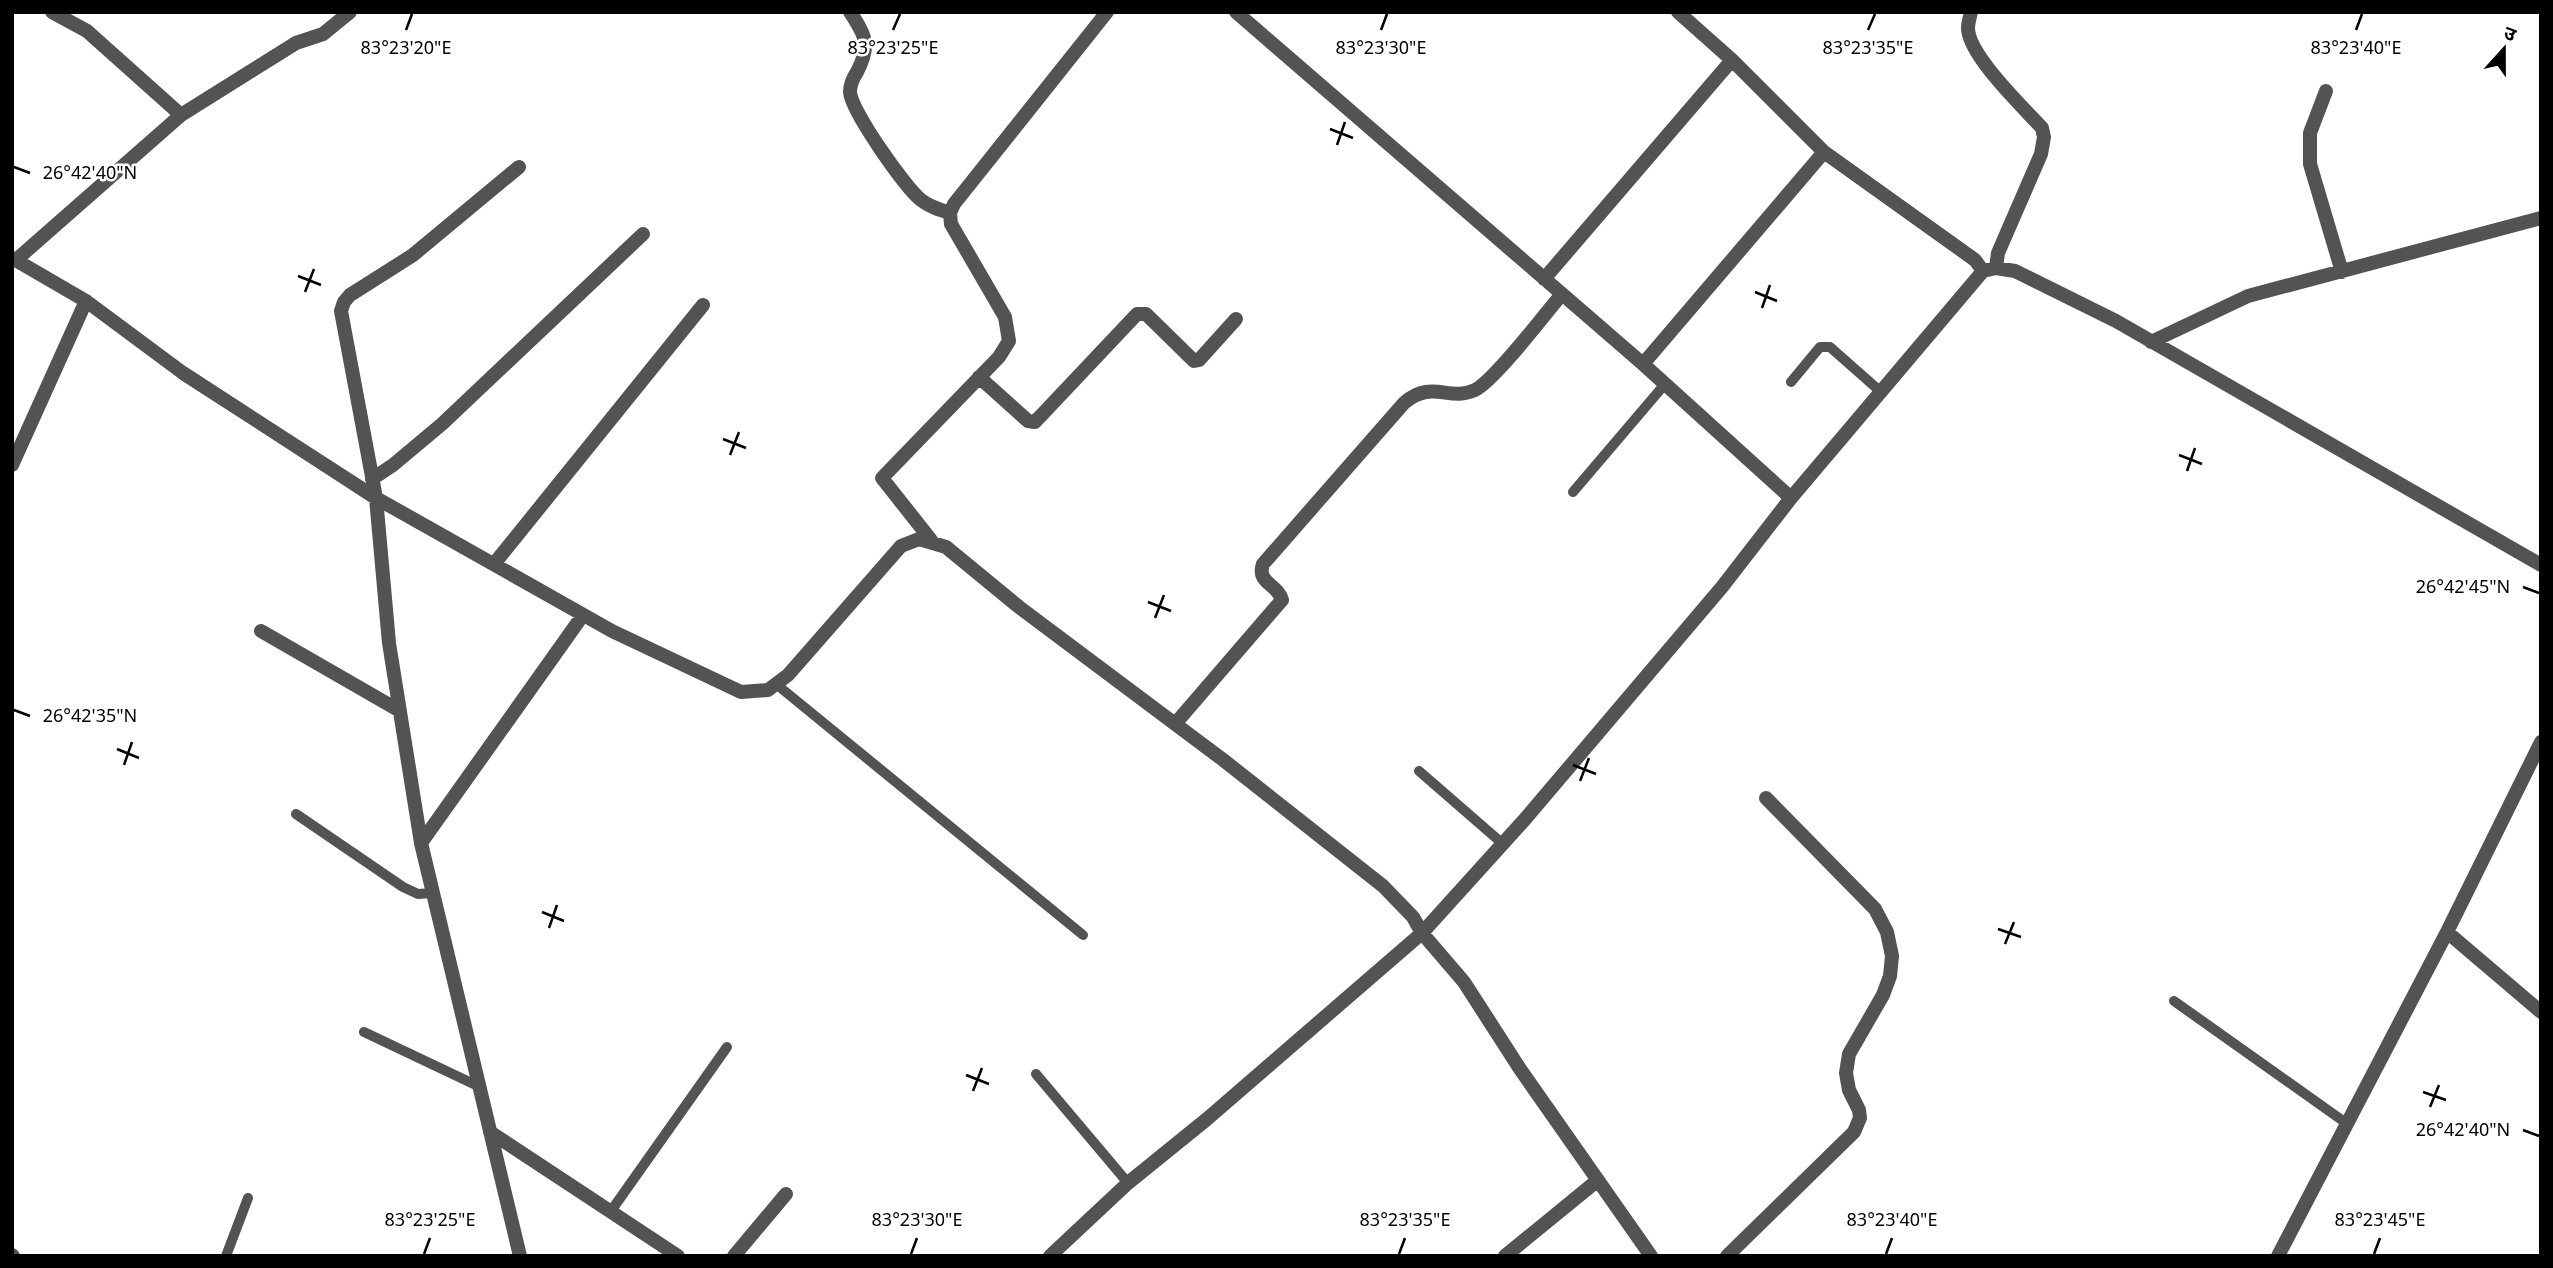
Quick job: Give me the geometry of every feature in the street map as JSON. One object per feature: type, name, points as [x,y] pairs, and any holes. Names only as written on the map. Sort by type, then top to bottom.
[{"type":"street","points":[[52,12],[87,31],[181,115]]},
{"type":"street","points":[[350,12],[323,34],[296,43],[181,115],[14,259],[86,301],[183,373],[376,498],[612,631],[741,692],[768,691],[788,675],[901,546],[919,539],[931,540],[947,547],[1019,607],[1383,886],[1413,917],[1422,933],[1464,982],[1651,1256]]},
{"type":"street","points":[[850,12],[864,32],[866,43],[863,60],[850,84],[850,96],[856,111],[902,180],[919,198],[950,214]]},
{"type":"street","points":[[931,540],[882,478],[999,357],[1009,341],[1005,317],[951,224],[950,214],[954,204],[1107,12]]},
{"type":"street","points":[[1236,12],[1643,364],[1791,498]]},
{"type":"street","points":[[1678,12],[1732,60],[1824,152],[1989,270],[2015,271],[2116,321],[2541,565]]},
{"type":"street","points":[[1050,1256],[1128,1183],[1422,933],[1503,844],[1722,587],[1791,498],[1989,270],[2041,154],[2044,137],[2042,128],[1985,65],[1975,49],[1968,30],[1971,12]]},
{"type":"street","points":[[1544,279],[1732,60]]},
{"type":"street","points":[[2326,91],[2310,133],[2310,164],[2342,272]]},
{"type":"street","points":[[1643,364],[1824,152]]},
{"type":"street","points":[[519,167],[413,255],[350,295],[344,302],[341,321],[376,498],[389,643],[421,843],[520,1256]]},
{"type":"street","points":[[2151,342],[2248,296],[2541,219]]},
{"type":"street","points":[[372,479],[442,424],[643,234]]},
{"type":"street","points":[[1175,724],[1282,600],[1280,594],[1261,578],[1263,564],[1404,403],[1415,394],[1426,391],[1466,393],[1485,384],[1562,294]]},
{"type":"street","points":[[12,466],[86,301]]},
{"type":"street","points":[[494,564],[703,305]]},
{"type":"street","points":[[979,377],[1028,421],[1035,422],[1137,314],[1146,314],[1194,361],[1199,360],[1236,319]]},
{"type":"street","points":[[421,843],[583,615]]},
{"type":"street","points":[[261,632],[400,711]]},
{"type":"street","points":[[2278,1256],[2447,932],[2541,742]]},
{"type":"street","points":[[1727,1256],[1854,1132],[1860,1118],[1849,1090],[1846,1073],[1849,1054],[1882,995],[1890,976],[1892,956],[1887,932],[1875,909],[1766,797]]},
{"type":"street","points":[[2447,932],[2541,1012]]},
{"type":"street","points":[[490,1132],[678,1256]]},
{"type":"street","points":[[1505,1256],[1598,1180]]},
{"type":"street","points":[[734,1256],[786,1194]]},
{"type":"lane","points":[[1791,382],[1824,345],[1830,346],[1881,392]]},
{"type":"lane","points":[[1573,492],[1665,384]]},
{"type":"lane","points":[[776,684],[1083,935]]},
{"type":"lane","points":[[1419,771],[1503,844]]},
{"type":"lane","points":[[296,814],[402,887],[418,894],[433,893]]},
{"type":"lane","points":[[2174,1001],[2346,1123]]},
{"type":"lane","points":[[364,1032],[480,1087]]},
{"type":"lane","points":[[611,1211],[727,1047]]},
{"type":"lane","points":[[1036,1074],[1128,1183]]},
{"type":"lane","points":[[226,1256],[248,1198]]}]
